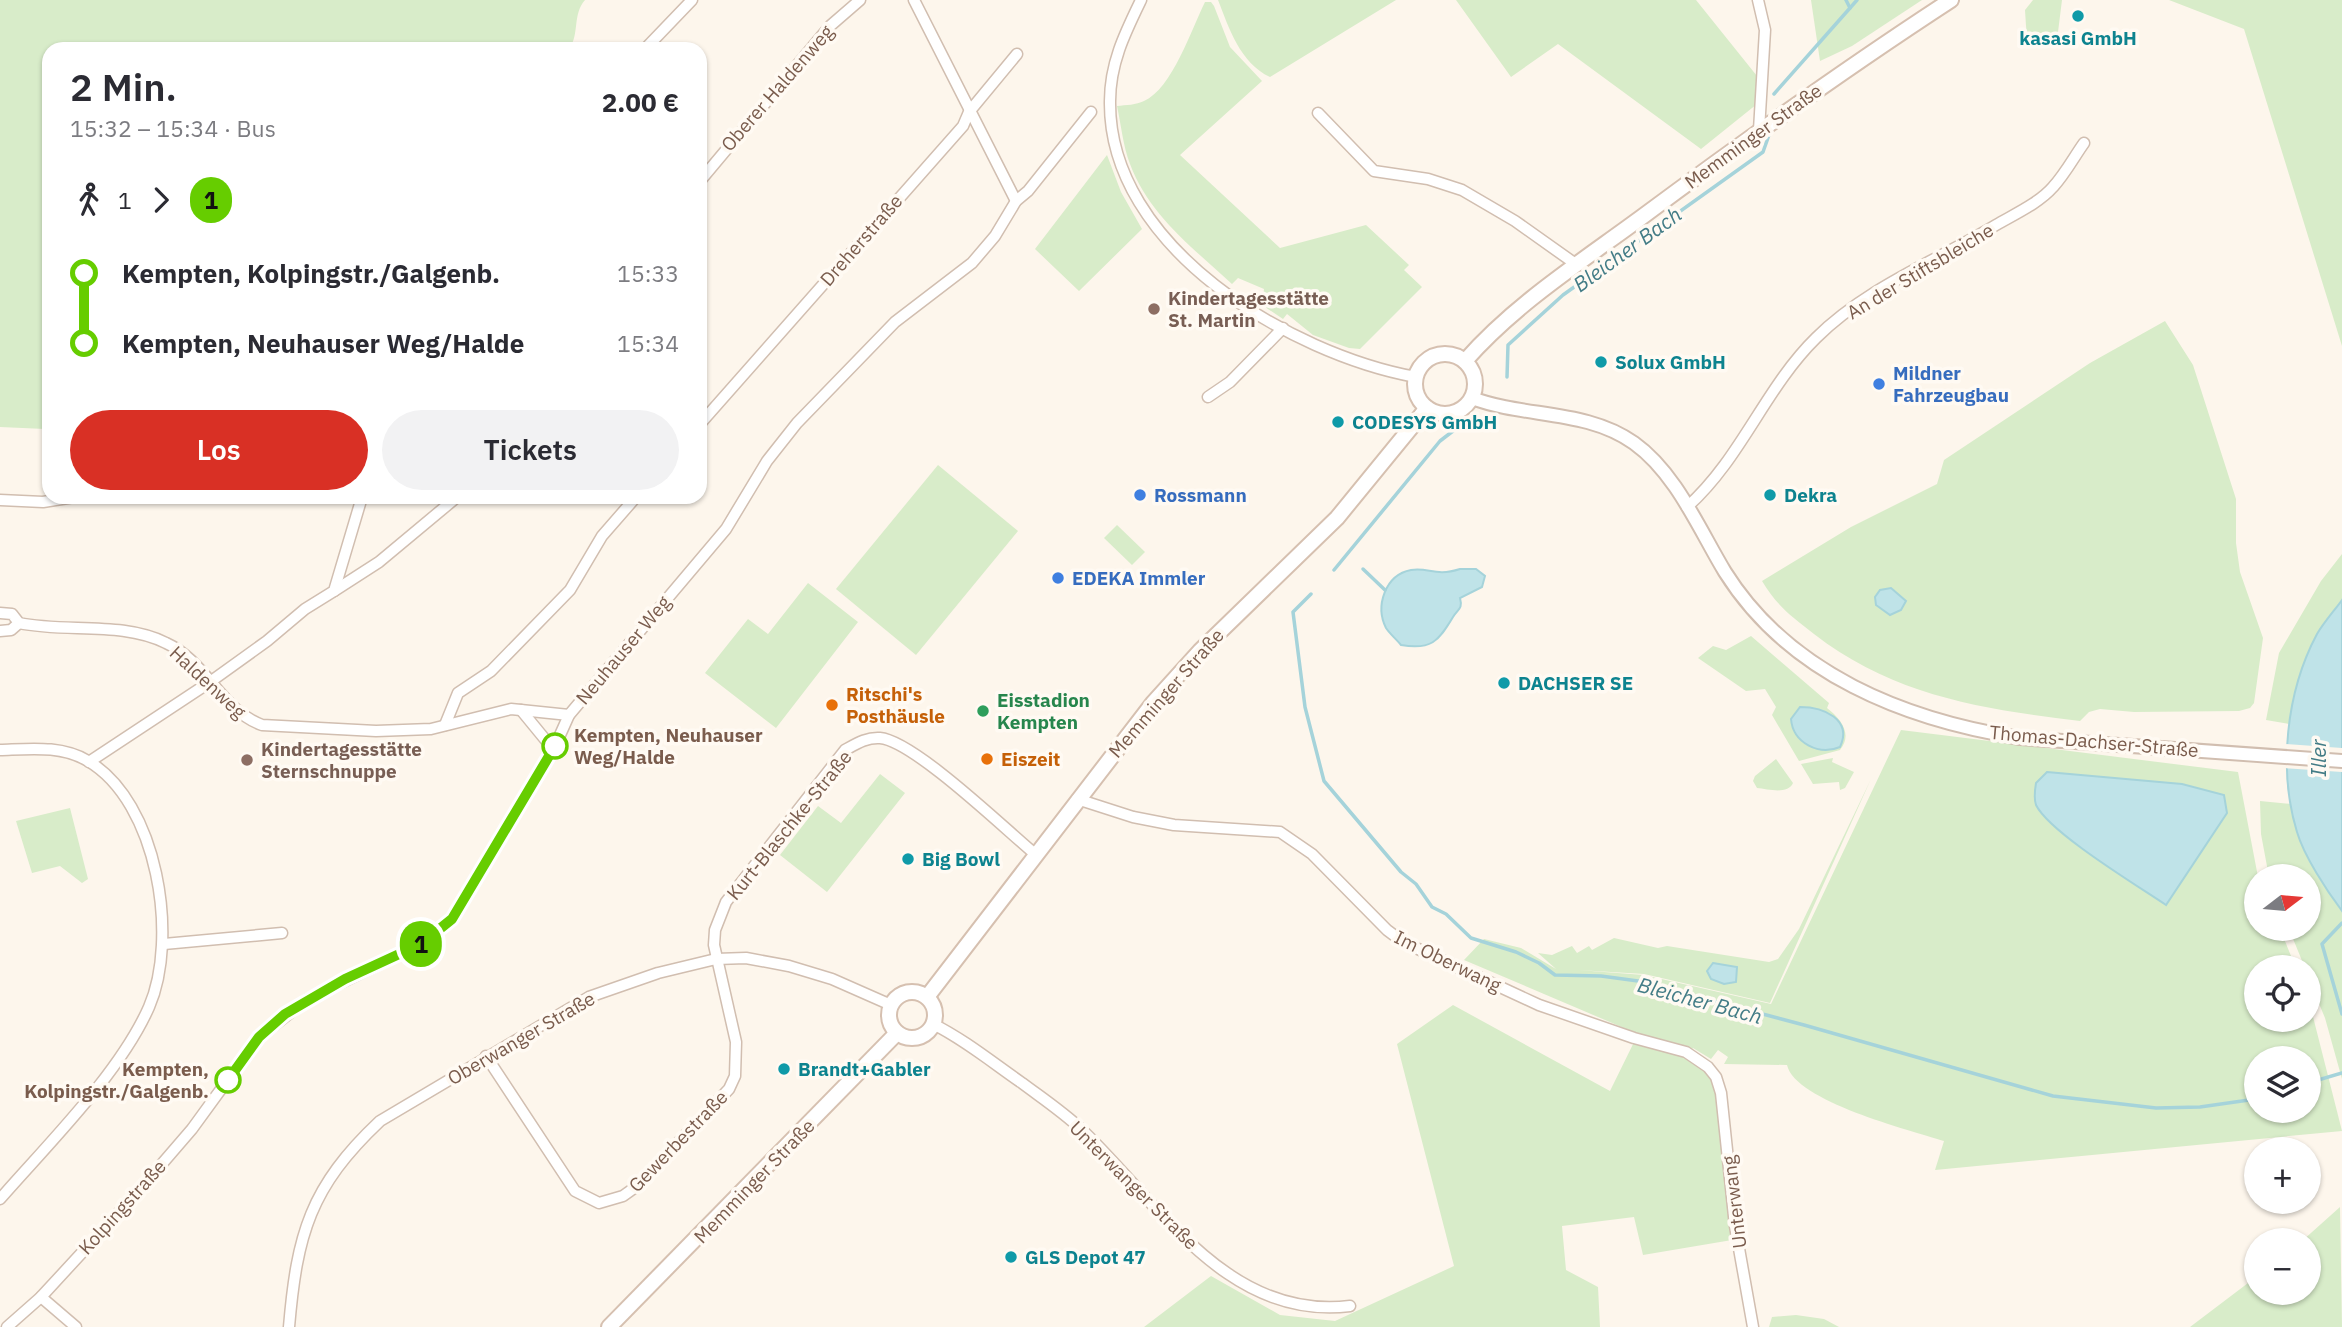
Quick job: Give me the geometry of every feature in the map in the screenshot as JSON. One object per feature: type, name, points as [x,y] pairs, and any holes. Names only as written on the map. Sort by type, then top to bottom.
[{"type":"main road","name":"Memminger Straße","points":[[1465,361],[1500,323],[1577,265],[1759,130],[1951,0]]},
{"type":"main road","points":[[1436,355],[1457,356],[1465,361],[1475,379],[1472,398],[1457,412],[1436,413],[1427,408],[1417,394],[1416,377],[1427,360],[1436,355]]},
{"type":"main road","name":"Memminger Straße","points":[[927,997],[1153,703],[1200,651],[1338,518],[1427,408]]},
{"type":"main road","points":[[911,992],[927,997],[935,1013],[933,1024],[916,1038],[897,1033],[890,1020],[891,1005],[911,992]]},
{"type":"main road","name":"Memminger Straße","points":[[609,1327],[897,1033]]},
{"type":"street","points":[[652,42],[692,0]]},
{"type":"street","name":"Oberer Haldenweg","points":[[707,173],[830,26],[860,0]]},
{"type":"street","points":[[914,0],[1016,201],[1028,191],[1091,112]]},
{"type":"street","points":[[1141,0],[1116,54],[1110,101],[1124,173],[1134,196],[1153,223],[1177,249],[1230,296],[1283,328],[1369,365],[1416,377]]},
{"type":"street","points":[[1758,0],[1765,30],[1759,130]]},
{"type":"street","name":"Dreherstraße","points":[[707,416],[963,126],[969,112],[1017,54]]},
{"type":"street","points":[[1318,113],[1374,171],[1428,178],[1462,190],[1515,221],[1577,265]]},
{"type":"street","name":"An der Stiftsbleiche","points":[[1687,507],[1727,464],[1794,364],[1816,338],[1844,315],[1899,279],[1938,260],[2028,206],[2052,188],[2084,143]]},
{"type":"street","name":"Neuhauser Weg","points":[[228,1080],[259,1037],[285,1014],[345,979],[421,944],[452,919],[553,749],[569,715],[726,528],[767,461],[797,423],[895,322],[972,263],[995,236],[1016,201]]},
{"type":"street","points":[[1208,397],[1230,382],[1283,328]]},
{"type":"street","name":"Thomas-Dachser-Straße","points":[[1472,398],[1522,411],[1595,422],[1634,443],[1659,468],[1687,507],[1753,611],[1803,656],[1896,708],[1973,730],[2020,738],[2342,761]]},
{"type":"street","points":[[0,500],[42,502]]},
{"type":"street","points":[[334,591],[360,504]]},
{"type":"street","points":[[89,762],[210,682],[267,641],[305,609],[379,562],[449,504]]},
{"type":"street","points":[[445,725],[458,693],[491,671],[570,590],[602,536],[630,504]]},
{"type":"street","name":"Haldenweg","points":[[0,613],[12,614],[19,624],[40,628],[139,634],[168,643],[195,664],[236,710],[248,720],[262,725],[376,731],[431,729],[521,710],[569,715]]},
{"type":"street","name":"Haldenweg","points":[[0,631],[11,630],[19,624]]},
{"type":"street","points":[[521,710],[553,749]]},
{"type":"street","name":"Kurt-Blaschke-Straße","points":[[716,959],[715,930],[726,902],[845,750],[867,739],[880,738],[907,748],[1035,854]]},
{"type":"street","points":[[0,750],[41,748],[65,751],[89,762],[120,792],[135,815],[155,868],[164,944],[150,1005],[131,1040],[99,1083],[0,1199]]},
{"type":"street","name":"Im Oberwang","points":[[1077,799],[1133,817],[1174,825],[1280,832],[1301,844],[1387,930],[1403,942],[1539,1004],[1634,1038],[1686,1052],[1709,1066],[1716,1077]]},
{"type":"street","points":[[164,944],[282,933]]},
{"type":"street","name":"Oberwanger Straße","points":[[289,1327],[300,1241],[330,1176],[380,1121],[589,997],[658,973],[716,959],[746,958],[789,966],[832,979],[891,1005]]},
{"type":"street","name":"Gewerbestraße","points":[[486,1056],[575,1191],[599,1203],[623,1196],[637,1186],[729,1088],[735,1076],[736,1042],[716,959]]},
{"type":"street","name":"Unterwanger Straße","points":[[933,1024],[975,1049],[1079,1127],[1168,1221],[1226,1275],[1272,1297],[1302,1307],[1350,1306]]},
{"type":"street","name":"Unterwang","points":[[1716,1077],[1721,1093],[1735,1226],[1752,1327]]},
{"type":"street","name":"Kolpingstraße","points":[[7,1327],[41,1297],[144,1185],[192,1129],[228,1080]]},
{"type":"street","points":[[41,1297],[76,1327]]},
{"type":"green space","points":[[0,0],[585,0],[579,12],[572,42],[42,42],[42,429],[0,427]]},
{"type":"green space","points":[[1218,0],[1396,0],[1270,77],[1243,54]]},
{"type":"green space","points":[[1456,0],[1696,0],[1757,76],[1757,104],[1701,149],[1558,44],[1511,77]]},
{"type":"green space","points":[[1811,0],[1922,0],[1852,46],[1820,61]]},
{"type":"green space","points":[[2033,0],[2062,0],[2058,32],[2027,41],[2025,10]]},
{"type":"green space","points":[[2169,0],[2342,0],[2342,346],[2244,29]]},
{"type":"green space","points":[[1205,2],[1211,2],[1214,6],[1230,47],[1262,81],[1180,155],[1280,248],[1366,225],[1409,265],[1404,270],[1422,287],[1360,349],[1349,348],[1313,335],[1287,314],[1283,319],[1262,305],[1264,289],[1238,278],[1232,284],[1160,215],[1138,182],[1130,164],[1117,106],[1144,101],[1164,84],[1180,57]]},
{"type":"green space","points":[[1107,155],[1121,192],[1142,229],[1079,291],[1035,249]]},
{"type":"green space","points":[[2165,321],[2193,365],[2236,499],[2236,543],[2240,572],[2263,638],[2254,703],[2250,708],[2239,711],[2134,712],[2100,709],[2089,712],[2080,721],[1974,705],[1907,686],[1844,655],[1791,616],[1762,581],[1851,527],[1937,484],[1944,460],[2090,363]]},
{"type":"green space","points":[[938,465],[1018,531],[916,655],[836,589]]},
{"type":"green space","points":[[1117,525],[1145,552],[1132,565],[1104,538]]},
{"type":"green space","points":[[2342,554],[2342,600],[2317,634],[2301,673],[2289,724],[2266,720],[2279,653],[2321,581]]},
{"type":"green space","points":[[808,583],[858,622],[776,728],[705,673],[748,619],[768,634]]},
{"type":"green space","points":[[1751,636],[1829,703],[1827,708],[1844,727],[1844,744],[1840,750],[1799,761],[1772,715],[1776,707],[1765,689],[1746,691],[1698,658],[1713,646],[1726,650]]},
{"type":"green space","points":[[1901,730],[2238,772],[2256,864],[2244,864],[2244,942],[2285,942],[2291,955],[2244,955],[2244,1032],[2317,1032],[2320,1046],[2244,1046],[2244,1123],[2321,1123],[2321,1048],[2342,1131],[2279,1137],[2244,1137],[2244,1140],[1935,1170],[1944,1141],[1881,1122],[1831,1102],[1810,1091],[1795,1078],[1787,1065],[1724,1064],[1728,1057],[1718,1050],[1711,1059],[1693,1048],[1685,1057],[1712,1076],[1732,1240],[1643,1255],[1634,1217],[1562,1226],[1566,1270],[1598,1287],[1600,1327],[1144,1327],[1211,1276],[1280,1315],[1335,1321],[1454,1266],[1397,1044],[1453,1005],[1610,1091],[1638,1034],[1464,960],[1484,939],[1521,948],[1556,969],[1538,953],[1552,955],[1572,946],[1577,953],[1589,946],[1592,950],[1614,938],[1658,948],[1667,946],[1769,962],[1778,959],[1799,929],[1871,779],[1770,1003],[1644,974],[1578,970],[1644,975],[1771,1004]]},
{"type":"green space","points":[[1833,758],[1832,762],[1854,772],[1845,788],[1840,790],[1839,782],[1813,784],[1801,764]]},
{"type":"green space","points":[[1776,759],[1793,783],[1782,790],[1757,788],[1753,781],[1755,776]]},
{"type":"green space","points":[[880,774],[905,793],[827,892],[780,855],[818,806],[841,823]]},
{"type":"green space","points":[[2260,801],[2292,804],[2297,834],[2315,864],[2267,864],[2261,834]]},
{"type":"green space","points":[[70,808],[88,879],[82,883],[60,866],[32,873],[16,821]]},
{"type":"green space","points":[[2321,875],[2342,911],[2342,1079],[2321,1008],[2321,955],[2300,955],[2294,942],[2321,941]]},
{"type":"green space","points":[[2340,1207],[2342,1327],[2190,1327],[2244,1286],[2244,1305],[2321,1305],[2321,1228],[2317,1228]]},
{"type":"green space","points":[[1796,1315],[1824,1319],[1839,1327],[1769,1327],[1772,1317]]},
{"type":"water","points":[[1476,569],[1485,576],[1482,587],[1460,598],[1460,609],[1433,642],[1420,646],[1401,645],[1386,628],[1383,619],[1382,601],[1389,585],[1402,573],[1411,570],[1444,572]]},
{"type":"water","points":[[1891,588],[1906,601],[1901,610],[1890,615],[1876,605],[1875,597],[1880,590]]},
{"type":"water","name":"Iller","points":[[2342,600],[2342,911],[2321,879],[2321,864],[2312,864],[2300,841],[2291,808],[2288,783],[2288,732],[2292,706],[2306,657],[2320,630]]},
{"type":"water","points":[[1800,707],[1818,709],[1834,716],[1842,729],[1840,747],[1824,750],[1802,741],[1791,719]]},
{"type":"water","points":[[2047,772],[2182,784],[2224,795],[2227,813],[2166,905],[2076,844],[2044,817],[2036,805],[2035,791],[2036,783]]},
{"type":"water","points":[[1713,963],[1737,967],[1736,982],[1724,984],[1711,979],[1707,971]]},
{"type":"pier","points":[[2285,744],[2342,748],[2342,772],[2284,768]]},
{"type":"waterway","name":"Bleicher Bach","points":[[1774,94],[1850,8],[1846,0]]},
{"type":"waterway","points":[[1850,8],[1857,0]]},
{"type":"waterway","name":"Bleicher Bach","points":[[1507,377],[1508,345],[1563,295],[1763,152],[1769,135]]},
{"type":"waterway","name":"Bleicher Bach","points":[[1334,570],[1440,441],[1453,431]]},
{"type":"waterway","points":[[1363,569],[1385,590]]},
{"type":"waterway","name":"Bleicher Bach","points":[[1311,594],[1293,612],[1305,707],[1324,781],[1401,872],[1416,884],[1432,907],[1446,914],[1471,938],[1516,952],[1539,963],[1555,975],[1601,976],[1638,981],[2053,1096],[2156,1108],[2200,1107],[2244,1101]]},
{"type":"waterway","name":"Bleicher Bach","points":[[2342,923],[2322,944],[2342,1014]]},
{"type":"waterway","name":"Bleicher Bach","points":[[2321,1079],[2342,1073]]},
{"type":"bus line","name":"1","points":[[228,1080],[259,1037],[285,1014],[345,979],[421,944],[438,933],[452,919],[468,897],[555,746]]},
{"type":"place","name":"kasasi GmbH","points":[[2078,16]]},
{"type":"place","name":"Kindertagesstätte St. Martin","points":[[1154,309]]},
{"type":"place","name":"Solux GmbH","points":[[1601,362]]},
{"type":"place","name":"Mildner Fahrzeugbau","points":[[1879,384]]},
{"type":"place","name":"CODESYS GmbH","points":[[1338,422]]},
{"type":"place","name":"Rossmann","points":[[1140,495]]},
{"type":"place","name":"Dekra","points":[[1770,495]]},
{"type":"place","name":"EDEKA Immler","points":[[1058,578]]},
{"type":"place","name":"DACHSER SE","points":[[1504,683]]},
{"type":"place","name":"Ritschi's Posthäusle","points":[[832,705]]},
{"type":"place","name":"Eisstadion Kempten","points":[[983,711]]},
{"type":"place","name":"Kempten, Neuhauser Weg/Halde","points":[[555,746]]},
{"type":"place","name":"Eiszeit","points":[[987,759]]},
{"type":"place","name":"Kindertagesstätte Sternschnuppe","points":[[247,760]]},
{"type":"place","name":"Big Bowl","points":[[908,859]]},
{"type":"place","name":"Brandt+Gabler","points":[[784,1069]]},
{"type":"place","name":"Kempten, Kolpingstr./Galgenb.","points":[[228,1080]]},
{"type":"place","name":"GLS Depot 47","points":[[1011,1257]]}]
